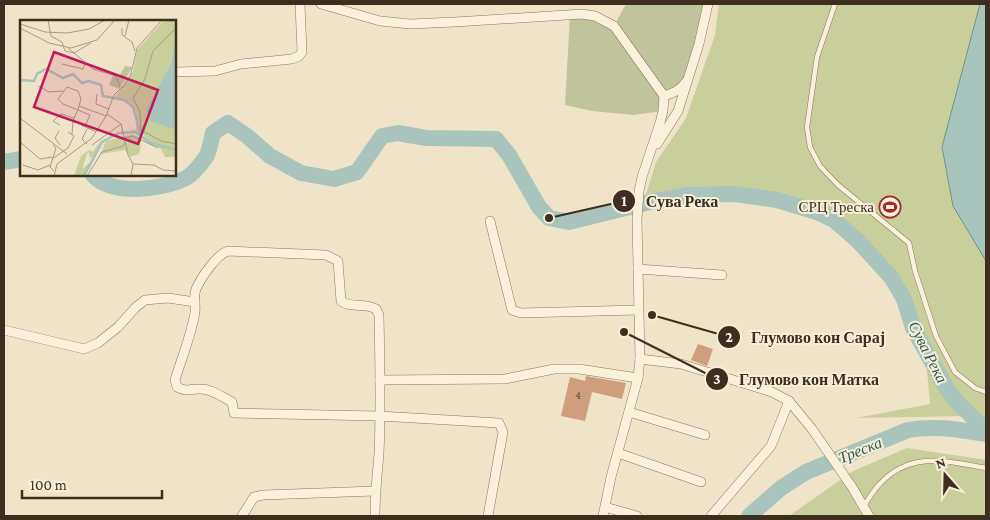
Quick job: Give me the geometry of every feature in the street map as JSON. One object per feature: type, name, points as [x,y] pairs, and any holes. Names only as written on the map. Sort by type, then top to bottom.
[{"type":"street","points":[[176,72],[215,71],[241,64],[292,59],[299,56],[302,52],[300,4]]},
{"type":"street","points":[[321,4],[380,21],[410,24],[582,14],[595,16],[614,26],[664,96],[660,123],[639,191],[637,220],[640,359],[638,378],[603,516]]},
{"type":"street","points":[[649,156],[678,111],[699,44],[708,4]]},
{"type":"street","points":[[664,96],[683,86],[688,78]]},
{"type":"street","points":[[490,221],[512,310],[521,313],[638,310]]},
{"type":"street","points":[[374,516],[379,454],[379,416],[380,380],[379,315],[376,309],[370,306],[347,305],[341,301],[338,261],[326,255],[223,252],[207,270],[196,288],[194,296],[195,312],[175,380],[177,387],[186,391],[200,388],[210,390],[232,402],[234,413],[379,416],[499,423],[503,432],[488,516]]},
{"type":"street","points":[[638,269],[722,275]]},
{"type":"street","points":[[4,330],[84,350],[98,343],[118,327],[145,300],[168,298],[195,302]]},
{"type":"street","points":[[640,359],[681,364],[772,392],[788,401],[812,429],[852,487],[869,516]]},
{"type":"street","points":[[380,380],[505,379],[554,369],[579,369],[638,378]]},
{"type":"street","points":[[710,516],[771,446],[788,401]]},
{"type":"street","points":[[629,412],[705,435]]},
{"type":"street","points":[[618,453],[701,482]]},
{"type":"street","points":[[242,516],[254,497],[263,495],[375,491]]},
{"type":"street","points":[[605,507],[637,516]]},
{"type":"lane","points":[[835,4],[817,57],[807,127],[810,146],[820,166],[838,185],[909,243],[915,271],[936,336],[955,372],[975,388],[986,392]]},
{"type":"lane","points":[[863,507],[877,487],[891,474],[914,463],[926,460],[945,461],[986,468]]},
{"type":"green space","points":[[626,4],[708,4],[688,78],[664,96],[663,111],[633,115],[592,111],[565,105],[570,15],[582,14],[614,26]]},
{"type":"green space","name":"СРЦ Треска","points":[[719,4],[986,4],[986,420],[968,416],[856,418],[930,404],[925,348],[909,313],[869,245],[818,214],[763,199],[644,201],[656,162],[686,118],[715,35]]},
{"type":"green space","points":[[907,448],[986,460],[986,516],[789,516],[853,471]]},
{"type":"water","points":[[980,4],[986,4],[986,261],[953,206],[942,147]]},
{"type":"building","points":[[698,344],[713,349],[707,366],[691,360]]},
{"type":"building","points":[[586,376],[626,383],[622,399],[592,392],[585,421],[561,416],[570,377],[585,381]]},
{"type":"waterway","name":"Сува Река","points":[[94,176],[101,182],[124,188],[151,188],[176,182],[186,178],[197,168],[207,155],[213,133],[228,123],[247,136],[270,156],[301,173],[334,179],[357,172],[382,136],[398,133],[426,138],[496,139],[509,155],[539,207],[549,218],[569,222],[687,195],[735,194],[777,200],[817,212],[834,220],[858,241],[891,277],[904,299],[913,328],[947,389],[958,403],[986,430]]},
{"type":"waterway","name":"Сува Река","points":[[4,162],[20,159]]},
{"type":"waterway","name":"Треска","points":[[749,516],[781,488],[806,472],[908,430],[938,428],[986,434]]},
{"type":"place","name":"СРЦ Треска","points":[[890,207]]},
{"type":"place","name":"Сува Река","points":[[549,218]]},
{"type":"place","name":"Глумово кон Сарај","points":[[652,315]]},
{"type":"place","name":"Глумово кон Матка","points":[[624,332]]}]
